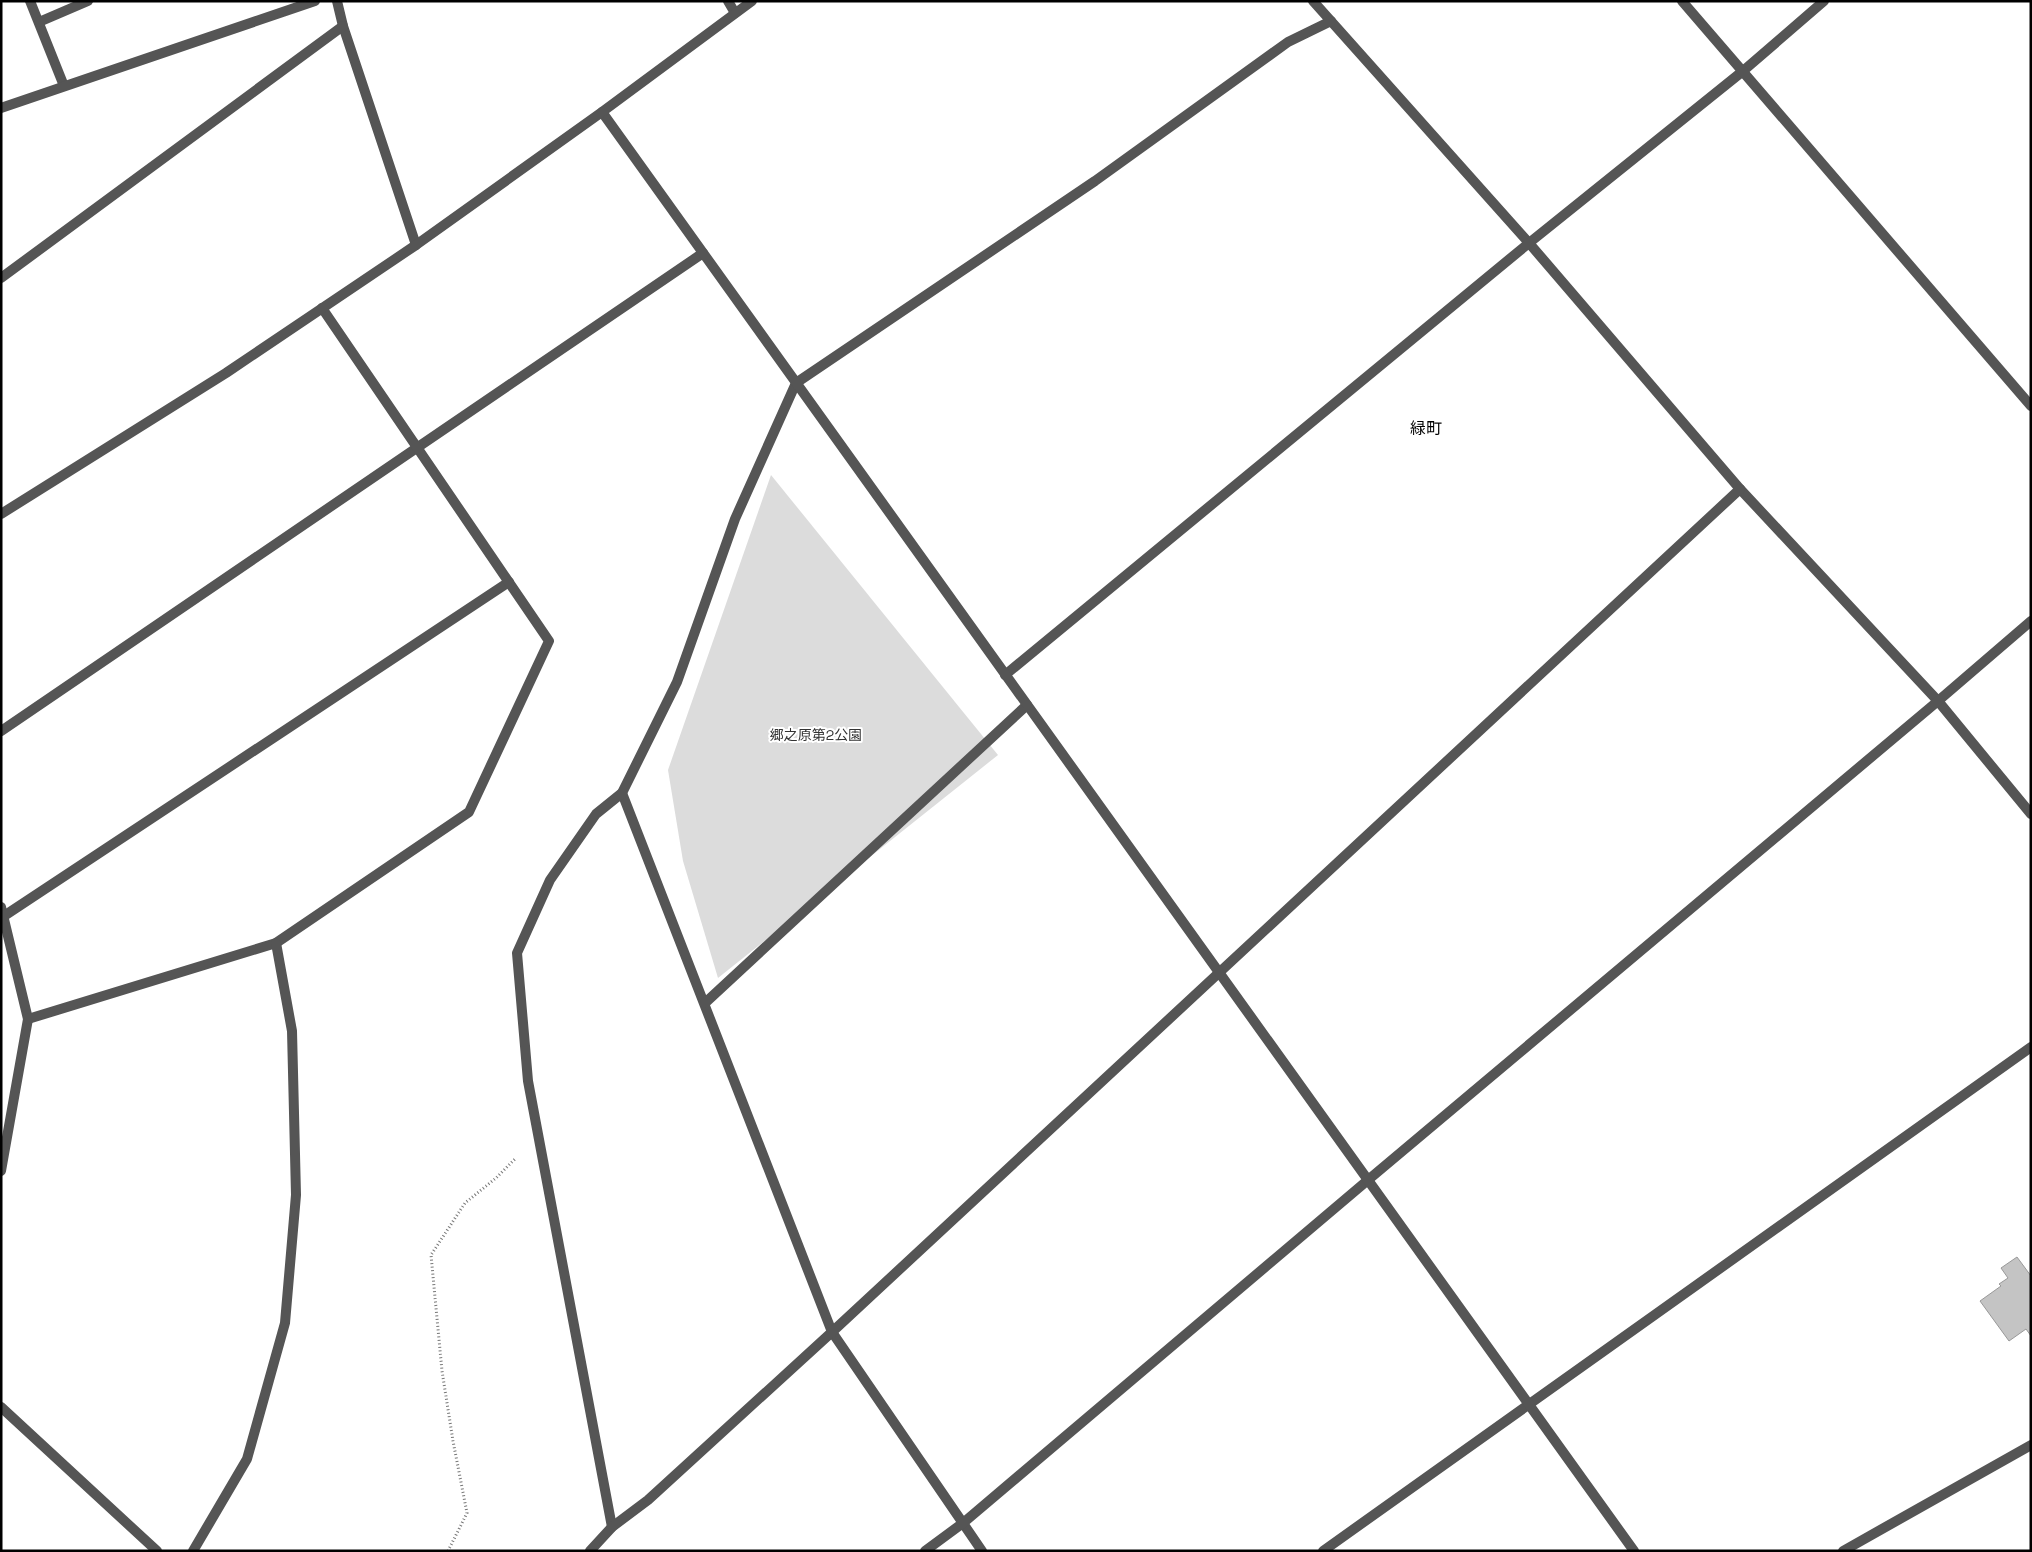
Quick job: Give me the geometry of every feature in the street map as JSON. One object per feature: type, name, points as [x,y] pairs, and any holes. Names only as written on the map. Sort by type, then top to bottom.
[{"type":"street","points":[[30,1],[64,86]]},
{"type":"street","points":[[39,22],[88,1]]},
{"type":"street","points":[[1,108],[315,1]]},
{"type":"street","points":[[337,1],[343,26],[416,245]]},
{"type":"street","points":[[728,1],[735,13]]},
{"type":"street","points":[[1,514],[226,373],[416,245],[602,112],[752,1]]},
{"type":"street","points":[[1313,1],[1529,243],[1740,489],[1938,701],[2031,814]]},
{"type":"street","points":[[1682,1],[2031,406]]},
{"type":"street","points":[[1005,674],[1529,243],[1743,70],[1824,1]]},
{"type":"street","points":[[612,1527],[528,1081],[517,953],[550,880],[596,814],[622,793],[677,682],[735,519],[796,383],[1095,181],[1288,42],[1331,21]]},
{"type":"street","points":[[1,278],[343,26]]},
{"type":"street","points":[[602,112],[1634,1551]]},
{"type":"street","points":[[1,731],[703,253]]},
{"type":"street","points":[[28,1019],[276,943],[469,812],[549,641],[322,308]]},
{"type":"street","points":[[590,1551],[612,1527],[648,1500],[832,1332],[1740,489]]},
{"type":"street","points":[[1,1171],[28,1019],[3,911],[509,582]]},
{"type":"street","points":[[925,1551],[963,1523],[2031,621]]},
{"type":"street","points":[[705,1003],[1026,705]]},
{"type":"street","points":[[622,793],[832,1332],[982,1551]]},
{"type":"street","points":[[192,1551],[247,1459],[285,1323],[296,1195],[292,1031],[276,943]]},
{"type":"street","points":[[1323,1551],[2031,1047]]},
{"type":"street","points":[[1,1407],[157,1551]]},
{"type":"street","points":[[1843,1551],[2031,1445]]},
{"type":"path","points":[[448,1551],[467,1513],[442,1371],[431,1255],[465,1204],[496,1178],[538,1136]]},
{"type":"green space","name":"郷之原第2公園","points":[[771,475],[998,755],[718,978],[683,861],[668,770]]},
{"type":"building","points":[[2017,1257],[2031,1276],[2031,1336],[2026,1329],[2009,1341],[1980,1301],[2001,1286],[1999,1284],[2008,1278],[2001,1268]]},
{"type":"district","name":"緑町","points":[[1426,428]]}]
